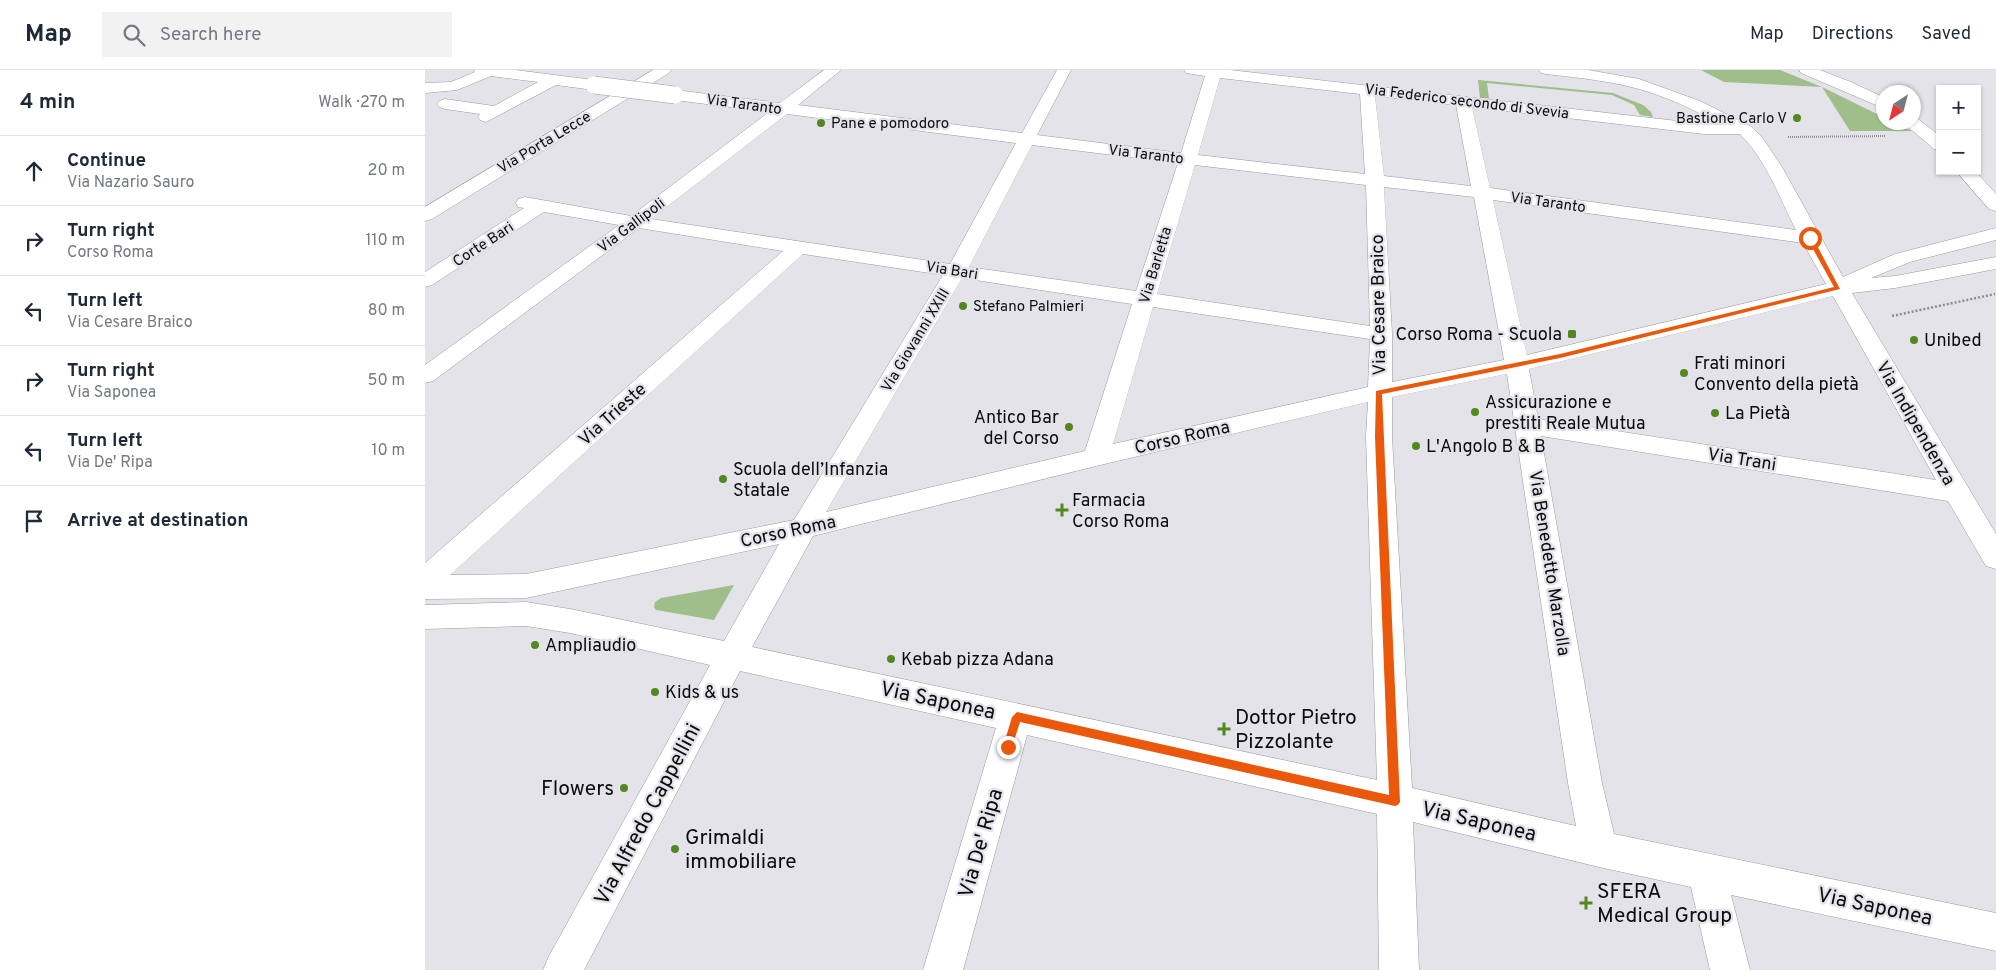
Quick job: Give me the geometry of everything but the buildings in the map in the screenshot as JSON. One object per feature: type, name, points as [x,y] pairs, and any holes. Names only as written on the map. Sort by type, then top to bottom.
[{"type":"street","name":"Via Taranto","points":[[487,70],[783,110],[1483,193],[1810,238]]},
{"type":"street","points":[[425,88],[453,87],[465,84],[487,70]]},
{"type":"street","name":"Via Porta Lecce","points":[[425,215],[664,70]]},
{"type":"street","name":"Via Gallipoli","points":[[425,376],[635,222],[834,70]]},
{"type":"street","name":"Via Giovanni XXIII","points":[[803,528],[957,271],[1064,70]]},
{"type":"street","name":"Via Federico secondo di Svevia","points":[[1191,70],[1748,133]]},
{"type":"street","points":[[1546,70],[1603,75],[1645,85],[1702,107],[1748,133]]},
{"type":"street","points":[[1807,70],[1876,99]]},
{"type":"street","name":"Via Barletta","points":[[1096,457],[1214,73]]},
{"type":"street","points":[[445,104],[491,114],[553,80]]},
{"type":"street","name":"Via Cesare Braico","points":[[1367,89],[1375,181],[1381,334],[1379,447],[1395,802],[1399,970]]},
{"type":"street","name":"Via Benedetto Marzolla","points":[[1463,100],[1517,365],[1584,774],[1599,849]]},
{"type":"street","points":[[1921,128],[1936,140]]},
{"type":"street","name":"Via Indipendenza","points":[[1748,133],[1773,167],[1838,288],[1956,493],[1996,558]]},
{"type":"street","points":[[1969,175],[1996,205]]},
{"type":"street","name":"Via Bari","points":[[533,204],[635,222],[1381,334]]},
{"type":"street","name":"Corte Bari","points":[[425,281],[533,204]]},
{"type":"street","points":[[1838,288],[1873,267],[1944,246],[1996,234]]},
{"type":"street","name":"Via Trieste","points":[[425,580],[799,246]]},
{"type":"street","points":[[1838,288],[1895,282],[1996,263]]},
{"type":"street","name":"Corso Roma","points":[[425,587],[526,586],[803,528],[1096,457],[1379,392],[1517,365],[1838,288]]},
{"type":"street","name":"Via Trani","points":[[1528,426],[1956,493]]},
{"type":"street","name":"Via Alfredo Cappellini","points":[[563,970],[803,528]]},
{"type":"street","name":"Via Saponea","points":[[429,616],[526,614],[570,620],[1017,717],[1599,849],[1996,932]]},
{"type":"street","name":"Via De' Ripa","points":[[943,970],[1017,717]]},
{"type":"street","points":[[1705,870],[1731,970]]},
{"type":"path","points":[[1748,133],[1936,140]]},
{"type":"path","points":[[1885,318],[1996,294]]},
{"type":"green space","points":[[1701,70],[1780,70],[1822,87],[1724,82]]},
{"type":"green space","points":[[1478,80],[1613,93],[1643,105],[1651,112],[1653,117],[1640,115],[1634,105],[1612,95],[1487,83],[1489,99],[1480,98]]},
{"type":"green space","points":[[1822,87],[1876,114],[1876,130],[1912,131],[1850,131]]},
{"type":"green space","points":[[734,585],[714,620],[656,610],[654,607],[655,602],[661,598]]},
{"type":"place","name":"Bastione Carlo V","points":[[1797,118]]},
{"type":"place","name":"Pane e pomodoro","points":[[821,123]]},
{"type":"place","name":"Stefano Palmieri","points":[[963,306]]},
{"type":"place","name":"Corso Roma - Scuola","points":[[1572,334]]},
{"type":"place","name":"Unibed","points":[[1914,340]]},
{"type":"place","name":"Frati minori Convento della pietà","points":[[1684,373]]},
{"type":"place","name":"Assicurazione e prestiti Reale Mutua","points":[[1475,412]]},
{"type":"place","name":"La Pietà","points":[[1715,413]]},
{"type":"place","name":"Antico Bar del Corso","points":[[1069,427]]},
{"type":"place","name":"L'Angolo B & B","points":[[1416,446]]},
{"type":"place","name":"Scuola dell’Infanzia Statale","points":[[723,479]]},
{"type":"place","name":"Farmacia Corso Roma","points":[[1062,510]]},
{"type":"place","name":"Ampliaudio","points":[[535,645]]},
{"type":"place","name":"Kebab pizza Adana","points":[[891,659]]},
{"type":"place","name":"Kids & us","points":[[655,692]]},
{"type":"place","name":"Dottor Pietro Pizzolante","points":[[1224,729]]},
{"type":"place","name":"Flowers","points":[[624,788]]},
{"type":"place","name":"Grimaldi immobiliare","points":[[675,849]]},
{"type":"place","name":"SFERA Medical Group","points":[[1586,903]]},
{"type":"route","points":[[1008,747],[1017,717],[1395,802],[1379,437],[1379,392],[1560,356],[1838,288],[1810,238]]}]
